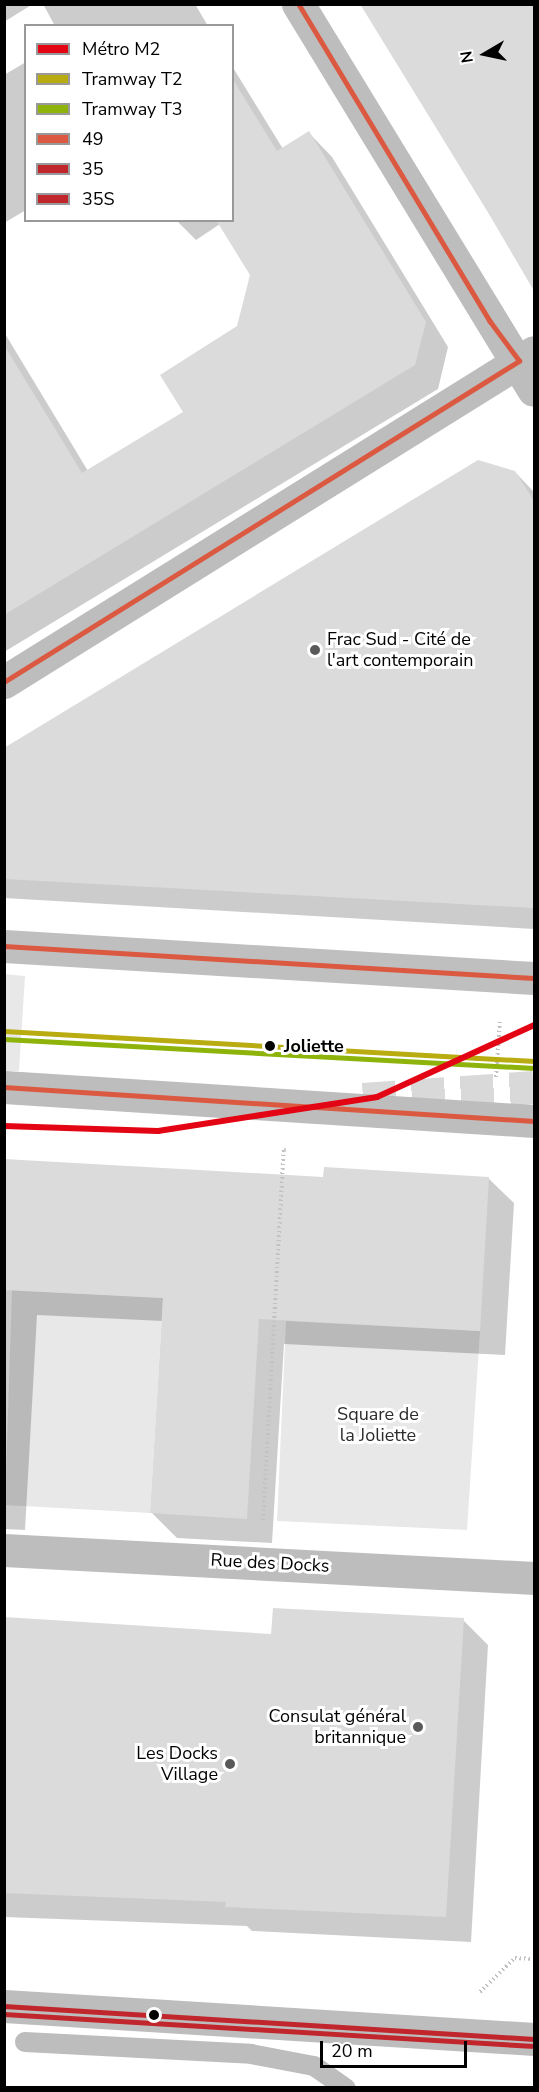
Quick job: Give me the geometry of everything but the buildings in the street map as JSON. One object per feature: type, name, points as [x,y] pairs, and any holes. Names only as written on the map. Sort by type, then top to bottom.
[{"type":"main road","points":[[4,946],[534,978]]},
{"type":"street","points":[[298,4],[490,322],[527,357],[534,390]]},
{"type":"street","points":[[4,682],[527,357]]},
{"type":"street","points":[[4,1087],[534,1121]]},
{"type":"street","name":"Rue des Docks","points":[[4,1550],[534,1578]]},
{"type":"street","points":[[4,2006],[534,2039]]},
{"type":"lane","points":[[25,2042],[251,2054],[314,2066],[346,2088]]},
{"type":"path","points":[[492,1118],[502,976]]},
{"type":"path","points":[[261,1563],[284,1150],[296,1151]]},
{"type":"path","points":[[475,1997],[515,1958],[534,1959]]},
{"type":"green space","points":[[4,974],[25,976],[19,1071],[5,1071]]},
{"type":"green space","points":[[12,1290],[163,1298],[150,1513],[5,1505]]},
{"type":"green space","name":"Square de la Joliette","points":[[286,1321],[480,1331],[467,1530],[277,1521]]},
{"type":"tunnel","points":[[363,1099],[534,1087]]},
{"type":"metro line","name":"M2","points":[[4,1126],[158,1131],[377,1097],[534,1025]]},
{"type":"tram line","name":"T2","points":[[4,1031],[534,1061]]},
{"type":"tram line","name":"T3","points":[[4,1039],[534,1068]]},
{"type":"transit line","name":"49","points":[[4,682],[519,361],[490,322],[298,4]]},
{"type":"transit line","name":"49","points":[[4,946],[534,978]]},
{"type":"transit line","name":"49","points":[[4,1087],[534,1121]]},
{"type":"transit line","name":"35","points":[[4,2006],[534,2039]]},
{"type":"transit line","name":"35S","points":[[4,2014],[534,2046]]},
{"type":"place","name":"Frac Sud - Cité de l'art contemporain","points":[[315,650]]},
{"type":"place","name":"Joliette","points":[[270,1046]]},
{"type":"place","name":"Consulat général britannique","points":[[418,1727]]},
{"type":"place","name":"Les Docks Village","points":[[230,1764]]}]
